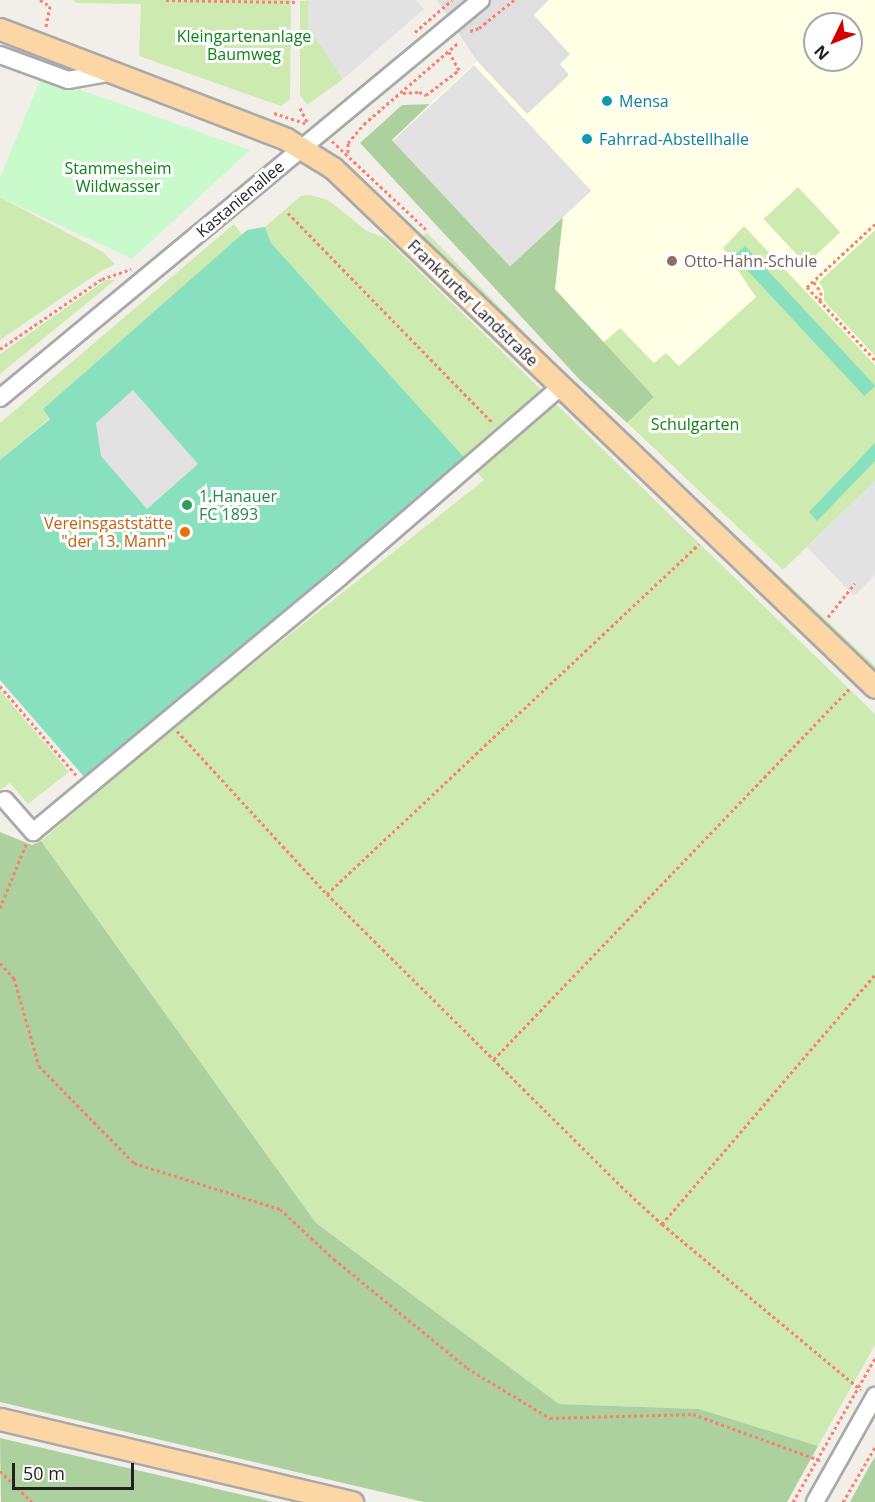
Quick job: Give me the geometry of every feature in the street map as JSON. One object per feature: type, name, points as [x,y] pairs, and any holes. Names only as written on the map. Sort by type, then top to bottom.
[{"type":"main road","name":"Frankfurter Landstraße","points":[[0,29],[115,72],[302,147],[342,176],[868,681]]},
{"type":"main road","points":[[9,1421],[352,1502]]},
{"type":"street","name":"Kastanienallee","points":[[0,398],[481,0]]},
{"type":"street","points":[[0,55],[68,80],[115,72]]},
{"type":"street","points":[[5,800],[33,832],[168,721],[560,387]]},
{"type":"street","points":[[815,1502],[873,1398]]},
{"type":"path","points":[[40,0],[50,6],[46,27]]},
{"type":"path","points":[[166,0],[298,2]]},
{"type":"path","points":[[468,32],[479,28],[514,0]]},
{"type":"path","points":[[348,153],[348,143],[364,124],[449,52],[461,39]]},
{"type":"path","points":[[402,93],[419,92],[426,95],[459,70],[449,52]]},
{"type":"path","points":[[300,108],[307,124]]},
{"type":"path","points":[[288,213],[505,435]]},
{"type":"path","points":[[875,224],[807,287],[875,360]]},
{"type":"path","points":[[0,349],[102,279],[132,268]]},
{"type":"path","points":[[813,281],[821,292],[820,301]]},
{"type":"path","points":[[327,894],[712,532]]},
{"type":"path","points":[[817,633],[855,583]]},
{"type":"path","points":[[494,1059],[868,681]]},
{"type":"path","points":[[0,686],[87,788]]},
{"type":"path","points":[[168,721],[327,894],[662,1224],[873,1398]]},
{"type":"path","points":[[0,908],[18,859],[33,832]]},
{"type":"path","points":[[0,963],[15,978],[39,1066],[134,1163],[280,1209],[334,1259],[467,1368],[541,1413],[550,1418],[693,1414],[834,1466]]},
{"type":"path","points":[[662,1224],[875,975]]},
{"type":"path","points":[[793,1502],[875,1358]]},
{"type":"path","points":[[843,1502],[875,1446]]},
{"type":"path","points":[[0,1471],[32,1502]]},
{"type":"shaded area","points":[[312,0],[416,0],[424,9],[343,79],[308,26],[308,3]]},
{"type":"shaded area","points":[[437,0],[549,0],[534,15],[570,54],[569,75],[527,115],[477,61]]},
{"type":"shaded area","name":"Otto-Hahn-Schule","points":[[549,0],[875,0],[875,481],[783,570],[579,379],[360,143],[402,105],[430,104],[477,61],[527,114],[569,75],[560,64],[570,54],[534,15]]},
{"type":"shaded area","points":[[474,65],[591,191],[510,266],[393,141]]},
{"type":"shaded area","points":[[133,390],[198,464],[147,509],[101,456],[96,423]]},
{"type":"shaded area","points":[[875,481],[875,575],[854,596],[807,547]]},
{"type":"green space","name":"Kleingartenanlage Baumweg","points":[[73,0],[291,0],[290,99],[281,106],[139,56],[141,4],[76,3]]},
{"type":"green space","points":[[312,0],[308,3],[308,26],[343,79],[307,105],[300,95],[300,1]]},
{"type":"green space","name":"Stammesheim Wildwasser","points":[[42,76],[250,150],[132,259],[0,197],[0,178]]},
{"type":"green space","points":[[430,104],[392,140],[510,266],[563,217],[555,289],[654,397],[627,423],[579,379],[360,143],[402,105]]},
{"type":"green space","points":[[798,187],[840,232],[806,264],[764,219]]},
{"type":"green space","points":[[310,195],[328,200],[367,231],[385,238],[875,714],[875,1345],[818,1446],[699,1409],[559,1404],[316,1223],[41,841],[166,733],[484,480],[271,243],[265,227],[301,196]]},
{"type":"green space","points":[[0,197],[103,252],[115,264],[101,271],[0,340]]},
{"type":"green space","points":[[234,224],[242,235],[43,409],[50,418],[0,460],[0,423]]},
{"type":"green space","name":"Schulgarten","points":[[744,226],[875,365],[875,481],[783,570],[627,423],[654,397],[603,343],[620,328],[654,363],[666,353],[679,366],[756,297],[723,248]]},
{"type":"green space","points":[[265,227],[271,243],[471,465],[86,779],[0,680],[0,460],[50,419],[43,409],[247,230]]},
{"type":"green space","points":[[875,230],[875,356],[824,301],[824,290],[819,282]]},
{"type":"green space","points":[[427,233],[571,380],[875,666],[875,676],[564,382],[423,236]]},
{"type":"green space","points":[[745,246],[875,385],[864,396],[734,256]]},
{"type":"green space","points":[[106,280],[115,280],[0,374],[0,354]]},
{"type":"green space","points":[[875,443],[875,461],[817,521],[809,512]]},
{"type":"green space","points":[[0,690],[69,772],[28,804],[10,783],[0,790]]},
{"type":"green space","points":[[0,832],[32,845],[41,841],[316,1223],[559,1404],[699,1409],[818,1446],[787,1502],[424,1502],[0,1402]]},
{"type":"green space","points":[[0,1438],[273,1502],[1,1502]]},
{"type":"green space","points":[[875,1457],[875,1502],[850,1502],[870,1465]]},
{"type":"place","name":"Mensa","points":[[607,101]]},
{"type":"place","name":"Fahrrad-Abstellhalle","points":[[587,139]]},
{"type":"place","name":"Otto-Hahn-Schule","points":[[672,261]]},
{"type":"place","name":"1.Hanauer FC 1893","points":[[187,505]]},
{"type":"place","name":"Vereinsgaststätte \"der 13. Mann\"","points":[[185,532]]}]
